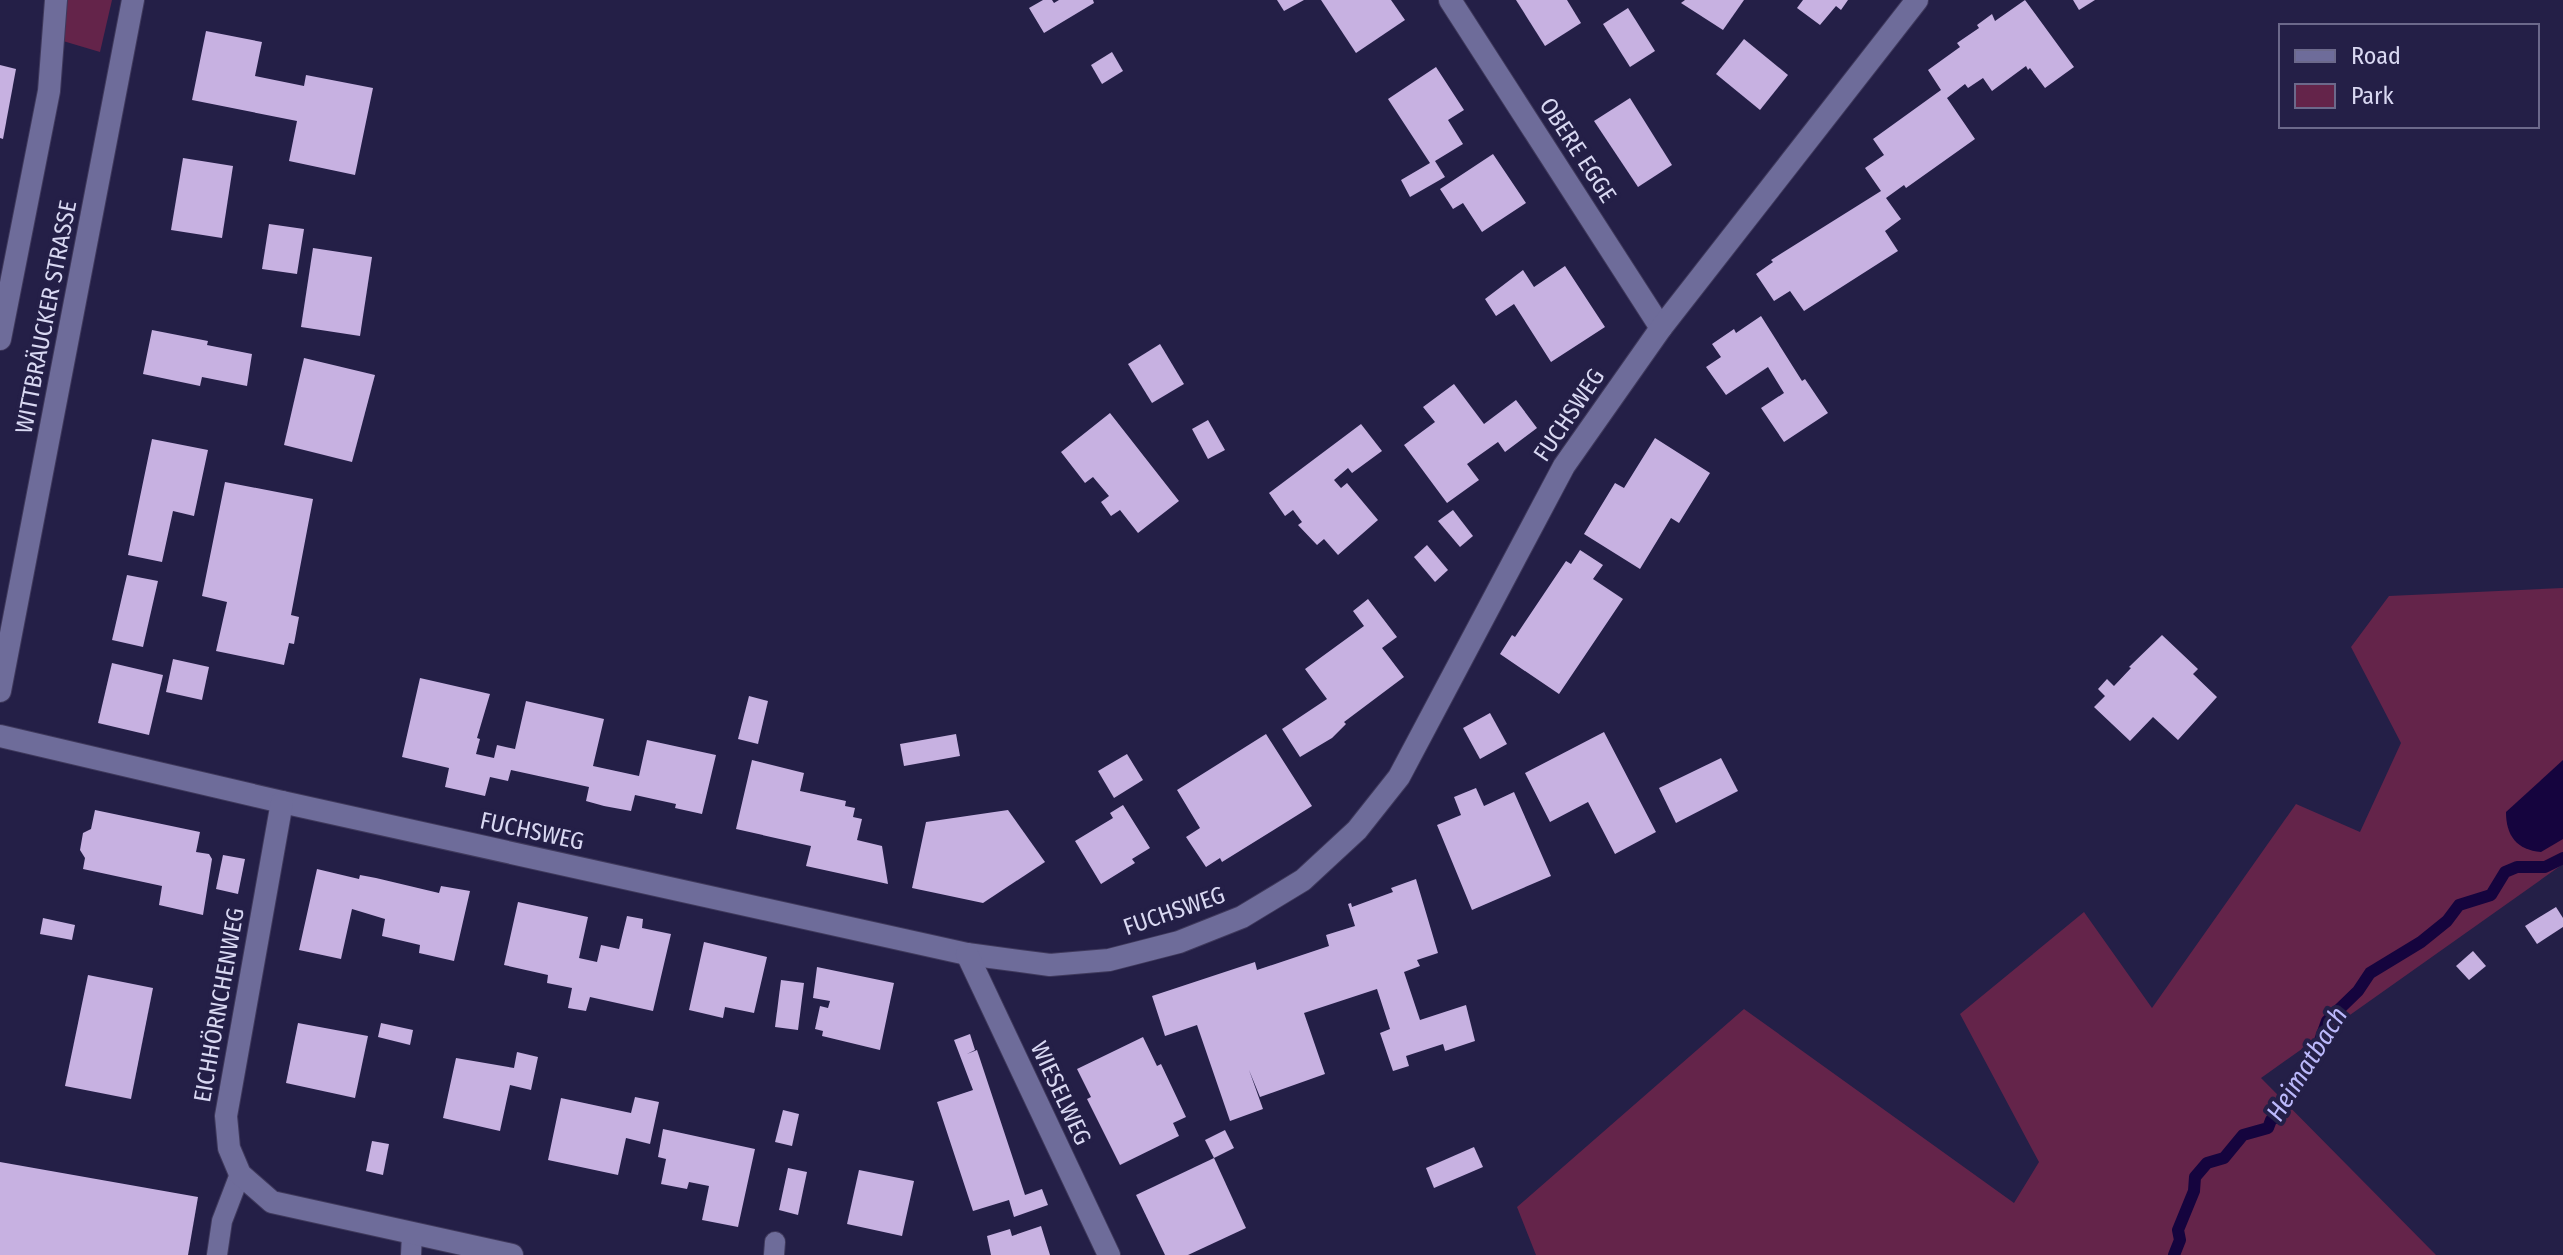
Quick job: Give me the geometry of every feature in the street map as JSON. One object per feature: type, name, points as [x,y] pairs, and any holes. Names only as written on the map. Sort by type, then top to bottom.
[{"type":"street","name":"WITTBRÄUCKER STRASSE","points":[[0,339],[49,91],[56,0]]},
{"type":"street","name":"WITTBRÄUCKER STRASSE","points":[[0,691],[133,0]]},
{"type":"street","name":"OBERE EGGE","points":[[1450,0],[1661,328]]},
{"type":"street","name":"FUCHSWEG","points":[[0,736],[967,954],[1050,965],[1109,960],[1179,942],[1242,917],[1303,880],[1357,830],[1399,777],[1564,466],[1661,328],[1917,0]]},
{"type":"street","name":"EICHHÖRNCHENWEG","points":[[240,1174],[229,1148],[226,1116],[282,802]]},
{"type":"street","name":"WIESELWEG","points":[[967,954],[1109,1255]]},
{"type":"street","points":[[240,1174],[272,1202],[411,1244],[512,1255]]},
{"type":"lane","points":[[217,1255],[222,1221],[240,1174]]},
{"type":"green space","points":[[66,0],[112,0],[100,52],[63,41]]},
{"type":"green space","points":[[2563,588],[2563,864],[2261,1078],[2436,1255],[1536,1255],[1517,1207],[1744,1009],[2014,1203],[2039,1162],[1960,1014],[2084,912],[2152,1008],[2296,804],[2360,832],[2401,743],[2351,647],[2389,596]]},
{"type":"shaded area","points":[[2563,760],[2563,839],[2541,852],[2525,848],[2511,835],[2506,812]]},
{"type":"building","points":[[1043,0],[1054,3],[1059,0],[1093,0],[1094,3],[1044,33],[1029,8]]},
{"type":"building","points":[[1277,0],[1304,0],[1284,11]]},
{"type":"building","points":[[1321,0],[1391,0],[1405,20],[1356,53]]},
{"type":"building","points":[[1516,0],[1567,0],[1581,23],[1545,46]]},
{"type":"building","points":[[1685,0],[1744,0],[1723,30],[1681,3]]},
{"type":"building","points":[[1803,0],[1848,0],[1841,10],[1836,6],[1820,25],[1797,8]]},
{"type":"building","points":[[2025,0],[2074,67],[2045,88],[2026,66],[1992,91],[1983,78],[1968,88],[1965,84],[1947,98],[1975,139],[1906,188],[1904,185],[1886,198],[1901,219],[1885,231],[1898,251],[1804,311],[1790,291],[1774,301],[1756,274],[1773,262],[1771,260],[1881,191],[1865,168],[1884,155],[1873,139],[1941,90],[1928,70],[1960,47],[1957,43],[1979,28],[1977,25],[1992,14],[1995,21]]},
{"type":"building","points":[[2073,0],[2095,0],[2079,10]]},
{"type":"building","points":[[1628,8],[1655,51],[1630,67],[1603,24]]},
{"type":"building","points":[[206,31],[262,42],[255,76],[304,86],[306,75],[373,88],[355,175],[289,161],[297,121],[192,100]]},
{"type":"building","points":[[1744,39],[1788,75],[1760,110],[1716,74]]},
{"type":"building","points":[[1112,52],[1123,71],[1102,84],[1091,65]]},
{"type":"building","points":[[0,65],[16,69],[3,139],[0,138]]},
{"type":"building","points":[[1436,67],[1464,110],[1448,120],[1463,144],[1435,161],[1445,177],[1410,197],[1401,180],[1430,163],[1388,99]]},
{"type":"building","points":[[1630,98],[1672,165],[1638,187],[1594,121]]},
{"type":"building","points":[[1493,154],[1526,203],[1482,232],[1463,203],[1453,209],[1440,189]]},
{"type":"building","points":[[183,158],[233,166],[222,238],[171,230]]},
{"type":"building","points":[[269,224],[304,229],[297,274],[262,269]]},
{"type":"building","points":[[313,248],[372,257],[360,336],[301,327]]},
{"type":"building","points":[[1565,266],[1605,327],[1551,362],[1514,304],[1496,316],[1485,299],[1523,270],[1534,287]]},
{"type":"building","points":[[1761,316],[1802,381],[1805,379],[1828,413],[1784,442],[1761,408],[1784,393],[1768,367],[1726,395],[1706,367],[1721,357],[1712,344]]},
{"type":"building","points":[[152,330],[252,354],[247,386],[202,377],[200,386],[143,374]]},
{"type":"building","points":[[1160,344],[1184,384],[1152,403],[1128,364]]},
{"type":"building","points":[[304,358],[375,375],[352,462],[284,445]]},
{"type":"building","points":[[1454,384],[1484,424],[1516,400],[1537,428],[1505,452],[1498,442],[1467,464],[1479,480],[1447,503],[1404,445],[1435,422],[1423,407]]},
{"type":"building","points":[[1110,413],[1179,501],[1138,533],[1120,510],[1111,516],[1101,502],[1109,496],[1093,477],[1085,483],[1061,452]]},
{"type":"building","points":[[1208,420],[1225,450],[1208,459],[1192,429]]},
{"type":"building","points":[[1361,424],[1382,451],[1352,473],[1348,468],[1334,480],[1341,488],[1347,483],[1378,520],[1338,555],[1324,539],[1317,545],[1298,525],[1302,522],[1293,510],[1285,516],[1269,493]]},
{"type":"building","points":[[1655,438],[1710,473],[1679,523],[1671,518],[1640,569],[1584,534],[1615,483],[1624,488]]},
{"type":"building","points":[[152,439],[208,450],[194,516],[173,511],[162,562],[128,555]]},
{"type":"building","points":[[225,482],[313,499],[291,615],[299,617],[294,644],[289,643],[284,665],[216,651],[227,602],[202,596]]},
{"type":"building","points":[[1453,510],[1473,536],[1460,547],[1438,521]]},
{"type":"building","points":[[1427,545],[1448,570],[1435,582],[1414,557]]},
{"type":"building","points":[[1580,550],[1603,565],[1593,579],[1623,599],[1559,694],[1500,654],[1566,561],[1571,564]]},
{"type":"building","points":[[127,575],[158,581],[143,647],[112,640]]},
{"type":"building","points":[[1368,599],[1397,637],[1382,648],[1404,677],[1344,722],[1346,724],[1332,738],[1300,757],[1282,729],[1327,699],[1305,669],[1364,626],[1353,611]]},
{"type":"building","points":[[2162,635],[2198,669],[2193,674],[2217,697],[2178,740],[2153,717],[2130,741],[2094,707],[2105,696],[2098,689],[2107,679],[2114,686]]},
{"type":"building","points":[[173,659],[209,667],[202,700],[166,692]]},
{"type":"building","points":[[112,663],[163,675],[149,735],[98,723]]},
{"type":"building","points":[[420,678],[490,694],[477,738],[480,739],[476,754],[494,758],[497,745],[515,749],[526,701],[604,719],[593,766],[639,776],[647,740],[716,755],[702,814],[675,808],[676,804],[635,795],[631,811],[604,806],[586,801],[589,787],[511,770],[508,781],[490,777],[485,796],[445,787],[449,768],[402,757]]},
{"type":"building","points":[[749,696],[768,701],[758,744],[738,739]]},
{"type":"building","points":[[1490,713],[1507,744],[1480,759],[1463,728]]},
{"type":"building","points":[[1604,732],[1656,832],[1615,854],[1588,802],[1550,822],[1525,773]]},
{"type":"building","points":[[956,734],[960,756],[904,766],[900,744]]},
{"type":"building","points":[[1266,734],[1312,806],[1222,862],[1220,858],[1206,867],[1186,837],[1200,828],[1177,790]]},
{"type":"building","points":[[1127,754],[1143,780],[1114,798],[1098,771]]},
{"type":"building","points":[[1721,758],[1738,791],[1676,823],[1659,788]]},
{"type":"building","points":[[752,760],[804,773],[800,791],[846,801],[845,806],[855,808],[853,817],[862,819],[857,840],[882,846],[888,884],[806,866],[811,846],[736,829]]},
{"type":"building","points":[[1476,788],[1484,806],[1514,792],[1551,876],[1472,910],[1437,825],[1461,815],[1454,797]]},
{"type":"building","points":[[1123,805],[1150,848],[1132,859],[1135,863],[1101,884],[1075,841],[1113,818],[1110,813]]},
{"type":"building","points":[[95,810],[200,832],[196,852],[209,854],[212,859],[203,915],[159,905],[162,886],[83,869],[85,858],[80,850],[83,833],[91,829]]},
{"type":"building","points":[[1008,810],[1045,862],[983,903],[912,888],[926,822]]},
{"type":"building","points":[[223,855],[245,859],[238,894],[216,889]]},
{"type":"building","points":[[317,869],[359,879],[360,875],[376,878],[439,893],[441,886],[470,891],[454,961],[419,953],[420,945],[382,936],[385,919],[352,909],[341,959],[299,950]]},
{"type":"building","points":[[1416,879],[1438,953],[1417,960],[1420,966],[1404,972],[1420,1020],[1466,1005],[1475,1041],[1445,1051],[1443,1044],[1406,1056],[1409,1066],[1393,1071],[1380,1033],[1390,1029],[1377,989],[1304,1013],[1325,1074],[1260,1097],[1249,1070],[1263,1109],[1230,1121],[1197,1025],[1165,1036],[1152,996],[1255,962],[1257,970],[1329,946],[1326,935],[1355,926],[1348,904],[1351,903],[1352,907],[1393,892],[1391,888]]},
{"type":"building","points":[[518,902],[588,917],[579,958],[597,962],[601,945],[619,949],[627,916],[643,919],[642,928],[671,934],[653,1011],[590,997],[586,1011],[568,1008],[572,988],[547,983],[548,975],[504,965]]},
{"type":"building","points":[[2556,907],[2563,918],[2563,927],[2537,944],[2525,926]]},
{"type":"building","points":[[43,918],[75,925],[72,940],[40,934]]},
{"type":"building","points":[[704,942],[767,957],[754,1013],[725,1007],[723,1018],[689,1010]]},
{"type":"building","points":[[2473,951],[2486,966],[2469,980],[2456,966]]},
{"type":"building","points":[[817,967],[894,983],[880,1050],[822,1036],[823,1031],[815,1029],[820,1006],[828,1008],[830,1001],[813,998]]},
{"type":"building","points":[[88,975],[153,988],[131,1099],[65,1086]]},
{"type":"building","points":[[781,980],[804,983],[798,1030],[775,1027]]},
{"type":"building","points":[[298,1023],[368,1036],[355,1098],[286,1083]]},
{"type":"building","points":[[381,1023],[413,1030],[410,1045],[378,1037]]},
{"type":"building","points":[[970,1034],[975,1050],[967,1054],[977,1050],[1025,1195],[1042,1189],[1048,1205],[1014,1217],[1009,1200],[973,1211],[937,1102],[973,1090],[954,1040]]},
{"type":"building","points":[[1143,1037],[1157,1066],[1161,1064],[1186,1117],[1173,1123],[1179,1136],[1120,1165],[1087,1099],[1091,1097],[1077,1069]]},
{"type":"building","points":[[517,1052],[538,1057],[531,1090],[510,1085],[500,1131],[443,1118],[456,1058],[514,1068]]},
{"type":"building","points":[[635,1097],[659,1102],[650,1144],[626,1138],[618,1175],[548,1160],[561,1098],[631,1113]]},
{"type":"building","points":[[783,1110],[799,1114],[792,1146],[775,1142]]},
{"type":"building","points":[[663,1129],[755,1149],[738,1227],[702,1220],[709,1186],[689,1182],[687,1189],[661,1184],[666,1159],[658,1157]]},
{"type":"building","points":[[1225,1130],[1234,1148],[1214,1158],[1205,1140]]},
{"type":"building","points":[[372,1141],[389,1144],[383,1175],[366,1171]]},
{"type":"building","points":[[1474,1147],[1483,1167],[1434,1188],[1426,1168]]},
{"type":"building","points":[[1214,1158],[1246,1228],[1188,1255],[1165,1255],[1136,1195]]},
{"type":"building","points":[[0,1162],[198,1197],[188,1255],[0,1255]]},
{"type":"building","points":[[788,1168],[807,1172],[798,1215],[779,1210]]},
{"type":"building","points":[[859,1170],[914,1181],[902,1236],[847,1224]]},
{"type":"building","points":[[1041,1226],[1050,1255],[991,1255],[987,1236],[1010,1229],[1012,1236]]},
{"type":"waterway","name":"Heimatbach","points":[[2174,1255],[2180,1240],[2178,1230],[2194,1191],[2195,1177],[2207,1163],[2224,1158],[2243,1135],[2268,1128],[2271,1120],[2277,1117],[2279,1106],[2288,1092],[2303,1078],[2312,1063],[2327,1021],[2358,991],[2370,973],[2421,942],[2447,921],[2459,905],[2491,895],[2505,872],[2517,867],[2545,867],[2563,858]]}]
